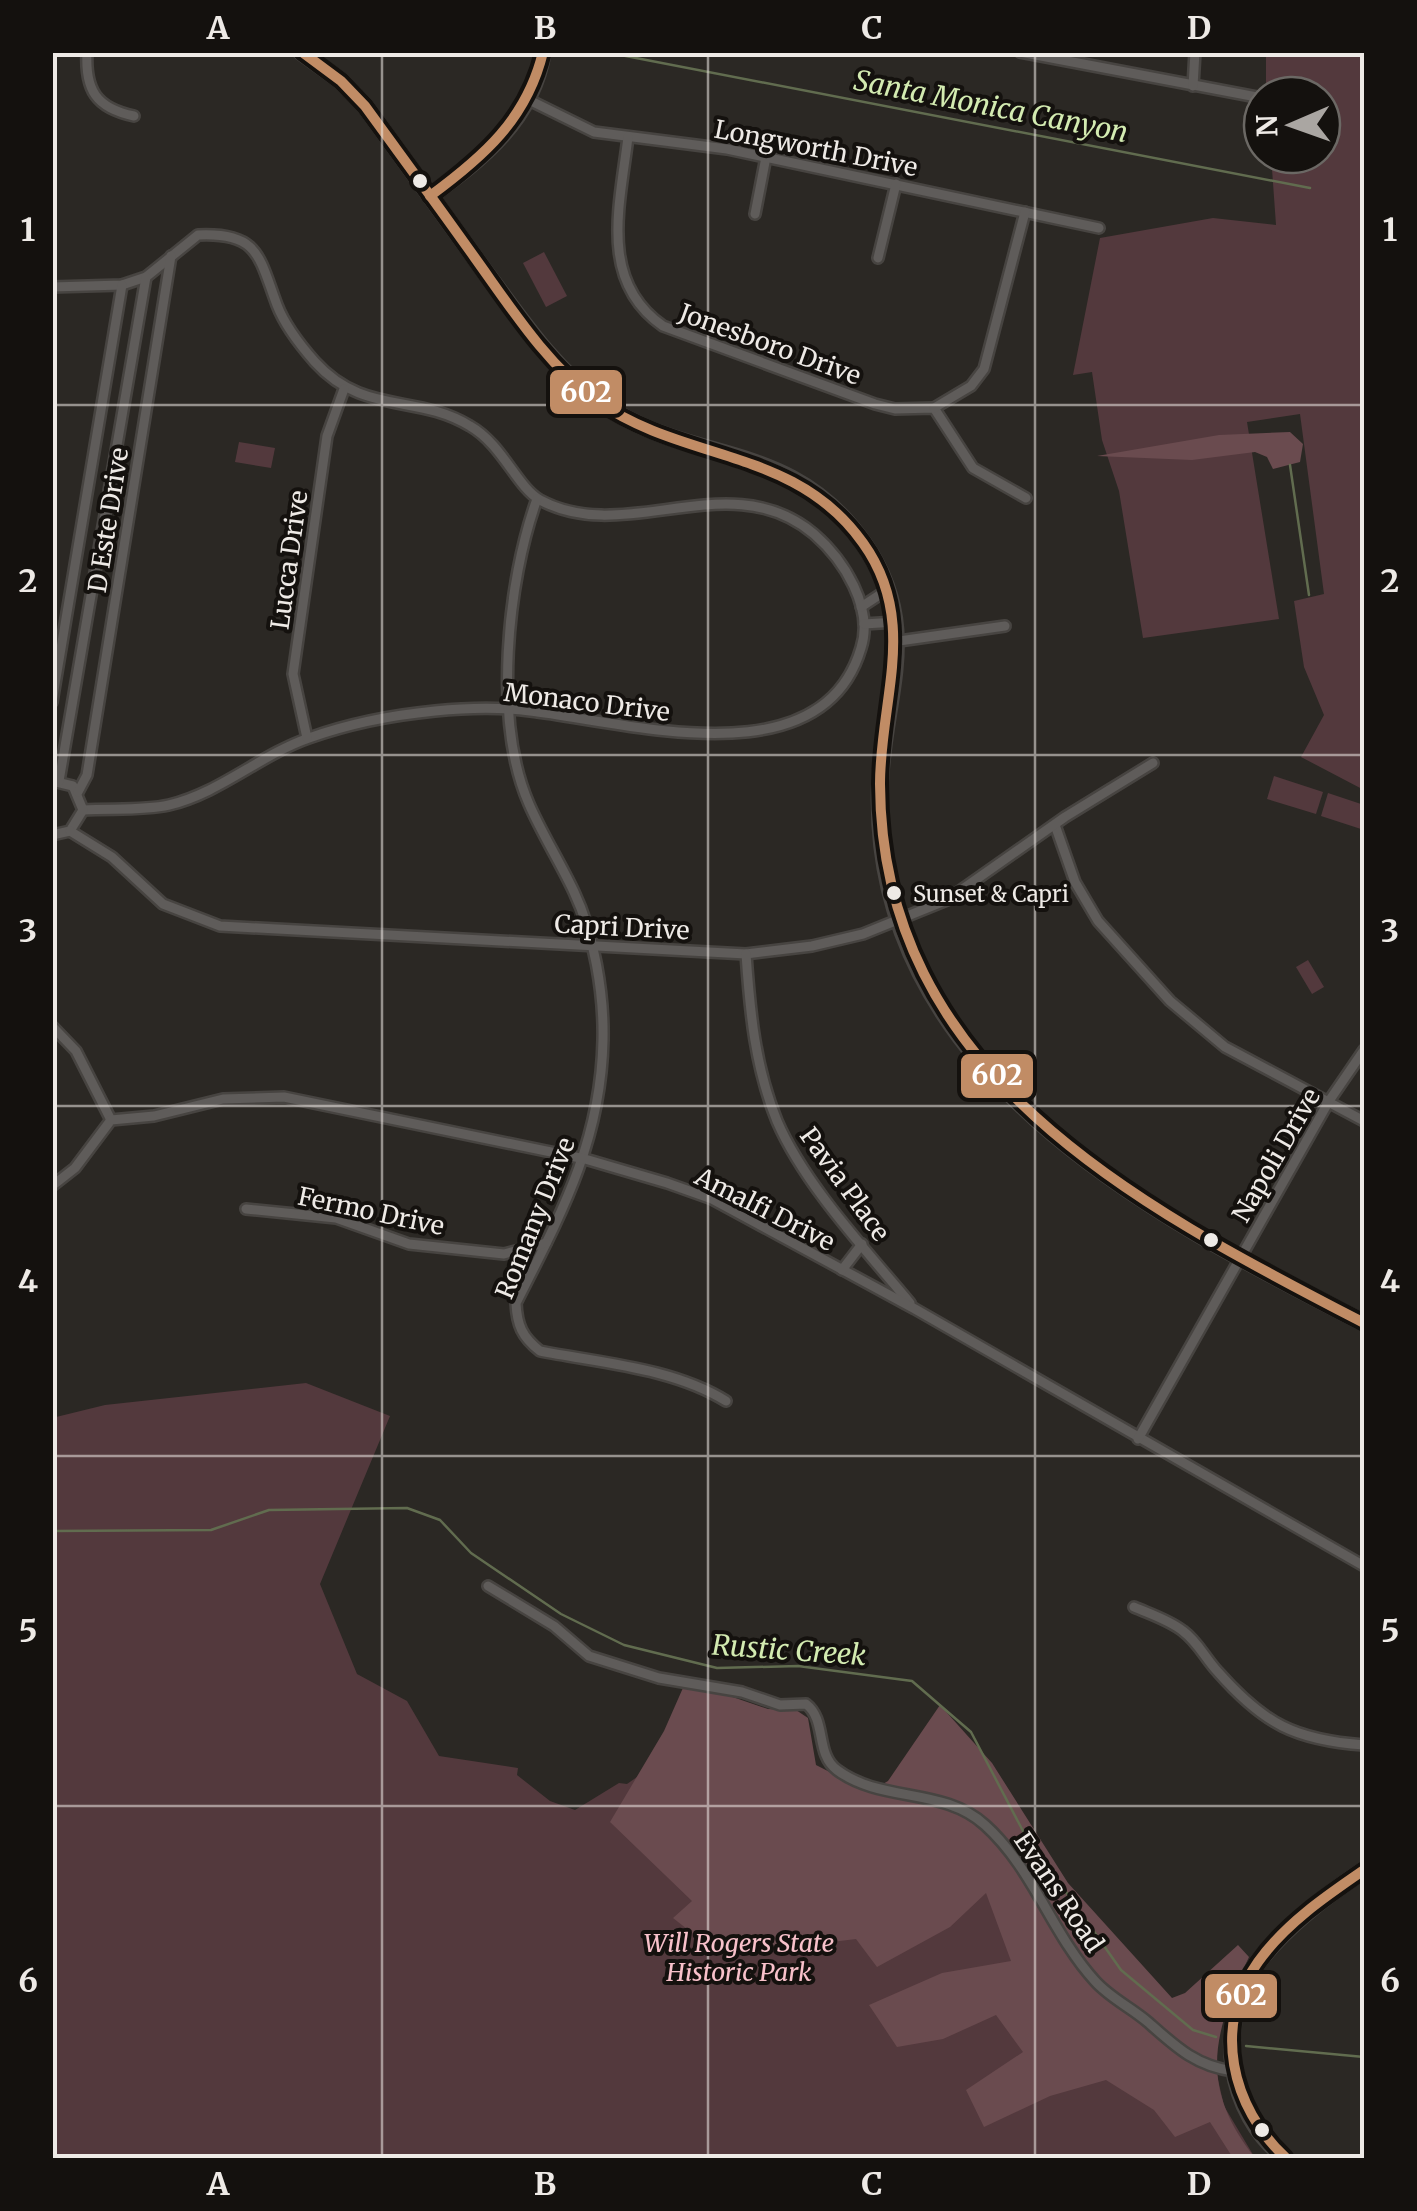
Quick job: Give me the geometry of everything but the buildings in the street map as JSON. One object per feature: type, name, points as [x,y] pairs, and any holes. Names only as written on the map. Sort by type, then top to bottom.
[{"type":"main road","points":[[301,52],[341,81],[366,106],[524,324],[556,363],[596,400],[662,436],[750,458],[794,478],[848,522],[877,565],[888,590],[899,641],[880,804],[900,920],[921,971],[956,1030],[1028,1112],[1094,1170],[1238,1258],[1364,1323]]},
{"type":"main road","points":[[430,196],[492,148],[529,100],[543,52]]},
{"type":"main road","points":[[1286,2158],[1255,2126],[1233,2071],[1236,2015],[1253,1970],[1284,1936],[1364,1870]]},
{"type":"street","points":[[88,52],[88,85],[93,96],[102,105],[134,116]]},
{"type":"street","points":[[1020,52],[1242,95]]},
{"type":"street","points":[[1193,86],[1195,52]]},
{"type":"street","name":"Longworth Drive","points":[[529,100],[575,126],[628,138],[766,157],[1099,228]]},
{"type":"street","name":"Jonesboro Drive","points":[[628,138],[617,250],[630,297],[645,314],[663,326],[876,404],[895,409],[934,408]]},
{"type":"street","points":[[754,214],[766,157]]},
{"type":"street","points":[[878,258],[896,184]]},
{"type":"street","points":[[1024,212],[984,369],[971,386],[934,408],[973,468],[1026,498]]},
{"type":"street","points":[[52,287],[122,284],[146,277],[198,234],[240,239],[255,250],[293,334],[344,389],[366,399],[439,412],[468,424],[496,444],[537,499]]},
{"type":"street","name":"D Este Drive","points":[[146,277],[56,781],[78,792],[86,775],[171,254]]},
{"type":"street","name":"D Este Drive","points":[[52,702],[122,284]]},
{"type":"street","name":"Lucca Drive","points":[[307,738],[292,674],[327,436],[344,389]]},
{"type":"street","name":"Monaco Drive","points":[[83,810],[168,806],[209,790],[307,738],[436,711],[508,710],[672,734],[711,734],[779,724],[816,712],[840,692],[863,644],[864,624],[861,607],[838,559],[817,536],[775,510],[685,504],[597,515],[537,499]]},
{"type":"street","name":"Romany Drive","points":[[537,499],[530,519],[508,651],[508,710],[514,764],[529,804],[576,895],[592,946],[603,1038],[596,1107],[585,1159],[516,1303],[520,1329],[540,1351],[704,1388],[726,1401]]},
{"type":"street","points":[[861,607],[888,590]]},
{"type":"street","points":[[864,624],[896,622]]},
{"type":"street","points":[[899,641],[1005,626]]},
{"type":"street","name":"Capri Drive","points":[[70,831],[112,857],[163,904],[220,926],[746,954],[840,940],[947,900],[1054,825],[1153,763]]},
{"type":"street","points":[[52,835],[70,831],[83,810],[78,792]]},
{"type":"street","points":[[1054,825],[1075,882],[1098,920],[1170,1001],[1225,1047],[1364,1121]]},
{"type":"street","name":"Pavia Place","points":[[746,954],[755,1052],[778,1124],[794,1153],[915,1309]]},
{"type":"street","points":[[52,1026],[76,1051],[111,1120],[75,1168],[52,1186]]},
{"type":"street","name":"Napoli Drive","points":[[1138,1439],[1329,1101],[1364,1050]]},
{"type":"street","name":"Amalfi Drive","points":[[111,1120],[154,1116],[223,1099],[269,1095],[585,1159],[712,1200],[915,1309],[1364,1566]]},
{"type":"street","name":"Fermo Drive","points":[[246,1210],[336,1218],[428,1246],[504,1254],[546,1244]]},
{"type":"street","points":[[842,1270],[862,1244]]},
{"type":"street","name":"Evans Road","points":[[488,1586],[554,1626],[589,1656],[659,1678],[742,1692],[780,1704],[806,1704],[813,1709],[828,1762],[839,1772],[873,1786],[970,1810],[1012,1854],[1096,1982],[1182,2053],[1199,2064],[1233,2071]]},
{"type":"street","points":[[1134,1607],[1188,1635],[1236,1694],[1267,1721],[1296,1735],[1364,1745]]},
{"type":"green space","points":[[1266,53],[1364,53],[1364,790],[1301,757],[1324,715],[1304,667],[1294,601],[1324,594],[1300,414],[1247,422],[1279,619],[1143,638],[1119,491],[1102,440],[1092,372],[1073,375],[1100,238],[1213,218],[1276,225],[1272,175],[1342,175],[1342,75],[1266,75]]},
{"type":"green space","points":[[544,252],[567,296],[546,307],[523,263]]},
{"type":"green space","points":[[239,442],[275,448],[271,468],[235,462]]},
{"type":"green space","points":[[1274,776],[1323,792],[1316,814],[1267,799]]},
{"type":"green space","points":[[1328,793],[1364,805],[1364,830],[1321,816]]},
{"type":"green space","points":[[1308,960],[1324,987],[1312,994],[1296,967]]},
{"type":"green space","name":"Will Rogers State Historic Park","points":[[306,1383],[390,1416],[320,1584],[357,1674],[407,1701],[439,1756],[518,1768],[517,1775],[550,1801],[575,1810],[619,1783],[627,1784],[660,1761],[802,1760],[845,1783],[916,1802],[1217,2075],[1224,2106],[1255,2158],[53,2158],[52,1418],[105,1405]]},
{"type":"shaded area","points":[[1290,432],[1303,444],[1300,462],[1273,469],[1267,457],[1255,452],[1192,460],[1097,456],[1219,435]]},
{"type":"shaded area","points":[[686,1681],[768,1709],[796,1710],[808,1718],[816,1765],[869,1792],[888,1781],[940,1705],[992,1763],[1068,1883],[1172,1998],[1185,1993],[1238,1945],[1249,1957],[1227,2010],[1217,2059],[1225,2107],[1255,2158],[1233,2158],[1210,2122],[1175,2137],[1154,2110],[1106,2080],[1050,2096],[984,2127],[966,2090],[1023,2052],[996,2015],[943,2039],[897,2047],[869,2005],[942,1973],[1011,1961],[986,1893],[950,1927],[877,1967],[856,1939],[783,1948],[701,1940],[673,1918],[692,1901],[610,1822],[664,1731]]},
{"type":"waterway","name":"Santa Monica Canyon","points":[[605,52],[1310,188]]},
{"type":"waterway","points":[[1290,465],[1309,595]]},
{"type":"waterway","name":"Rustic Creek","points":[[52,1531],[211,1530],[269,1510],[407,1508],[440,1520],[471,1553],[561,1614],[624,1645],[717,1668],[798,1666],[912,1681],[971,1732],[1023,1831],[1121,1970],[1193,2030],[1216,2037]]},
{"type":"waterway","name":"Rustic Creek","points":[[1246,2046],[1364,2057]]},
{"type":"transit line","name":"602","points":[[302,52],[341,81],[365,106],[516,316],[579,387],[631,421],[772,472],[805,489],[836,512],[863,543],[880,572],[893,631],[880,784],[892,886],[924,975],[974,1052],[1038,1119],[1112,1178],[1193,1230],[1364,1323]]},
{"type":"transit line","name":"602","points":[[430,196],[485,151],[514,117],[536,76],[543,52]]},
{"type":"transit line","name":"602","points":[[1286,2158],[1267,2138],[1241,2090],[1234,2065],[1235,2012],[1244,1987],[1269,1948],[1307,1912],[1364,1870]]},
{"type":"place","name":"Sunset & Capri","points":[[894,893]]}]
